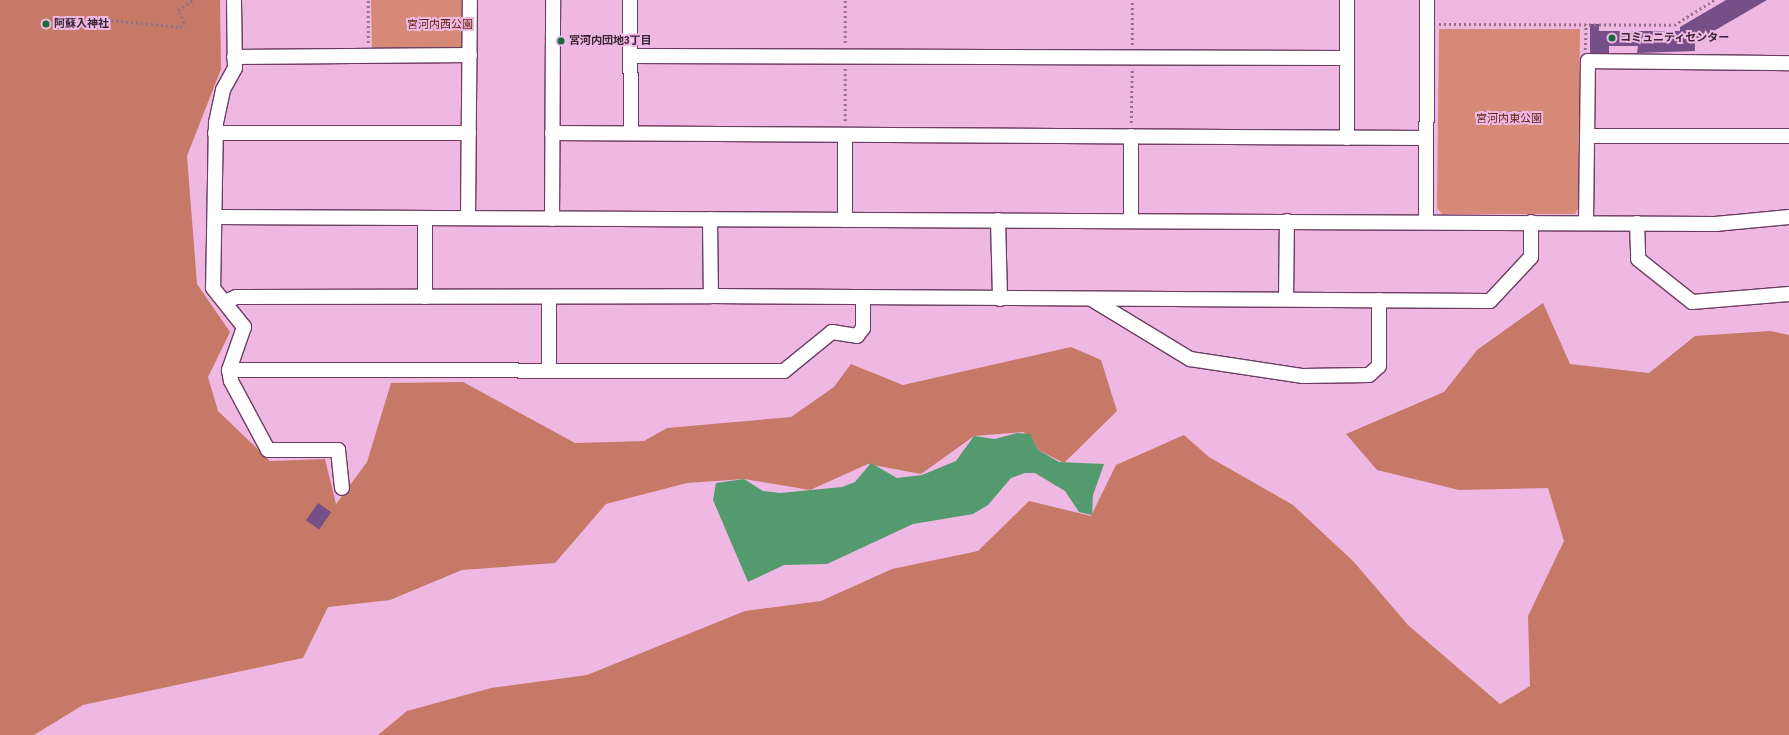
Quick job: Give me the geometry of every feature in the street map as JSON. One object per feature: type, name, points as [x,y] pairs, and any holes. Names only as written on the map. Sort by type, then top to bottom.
[{"type":"street","points":[[234,0],[235,68],[222,90],[215,134],[213,288],[244,328],[229,370],[231,382],[268,450],[338,450],[342,488]]},
{"type":"street","points":[[468,218],[470,0]]},
{"type":"street","points":[[552,219],[553,0]]},
{"type":"street","points":[[630,0],[631,134]]},
{"type":"street","points":[[1347,0],[1347,138]]},
{"type":"street","points":[[1426,222],[1427,0]]},
{"type":"street","points":[[234,57],[470,54]]},
{"type":"street","points":[[630,56],[1347,58]]},
{"type":"street","points":[[1586,223],[1588,60],[1789,63]]},
{"type":"street","points":[[215,134],[469,132]]},
{"type":"street","points":[[552,133],[1426,138]]},
{"type":"street","points":[[845,135],[845,220]]},
{"type":"street","points":[[1131,136],[1131,221]]},
{"type":"street","points":[[1587,136],[1789,136]]},
{"type":"street","points":[[215,218],[1287,221],[1715,224],[1789,217]]},
{"type":"street","points":[[425,218],[425,297]]},
{"type":"street","points":[[710,219],[711,296]]},
{"type":"street","points":[[998,220],[1000,299]]},
{"type":"street","points":[[1286,299],[1287,221]]},
{"type":"street","points":[[225,302],[236,297],[550,298],[711,296],[1093,300],[1286,299],[1490,301],[1531,257],[1531,222]]},
{"type":"street","points":[[1637,223],[1638,259],[1692,302],[1789,294]]},
{"type":"street","points":[[229,370],[784,371],[832,332],[857,336],[863,328],[863,297]]},
{"type":"street","points":[[549,370],[550,298]]},
{"type":"street","points":[[1093,300],[1190,359],[1302,376],[1369,374],[1379,366],[1379,300]]},
{"type":"path","points":[[56,28],[85,27],[111,20],[180,27],[184,23],[178,10],[193,0]]},
{"type":"path","points":[[368,0],[368,55]]},
{"type":"path","points":[[1427,24],[1674,24],[1714,0]]},
{"type":"path","points":[[1586,24],[1584,55],[1588,60]]},
{"type":"green space","name":"宮河内西公園","points":[[371,0],[466,0],[465,43],[458,50],[372,49]]},
{"type":"green space","name":"宮河内東公園","points":[[1439,29],[1580,29],[1578,209],[1575,214],[1442,214],[1437,208]]},
{"type":"shaded area","points":[[0,0],[220,0],[221,69],[187,156],[197,284],[230,332],[208,377],[218,411],[270,461],[325,459],[336,504],[367,462],[391,383],[463,382],[575,443],[644,441],[667,428],[791,417],[834,387],[851,364],[903,385],[1071,347],[1101,360],[1117,411],[1064,463],[1038,450],[1031,437],[1023,432],[974,436],[921,474],[868,464],[810,490],[744,479],[687,483],[606,504],[555,563],[462,570],[390,600],[328,607],[303,658],[83,705],[34,735],[0,735]]},
{"type":"shaded area","points":[[1543,303],[1570,364],[1649,373],[1695,336],[1770,331],[1789,335],[1789,735],[378,735],[407,711],[491,688],[587,675],[745,611],[821,601],[892,569],[978,551],[1029,501],[1091,516],[1116,465],[1184,435],[1209,457],[1293,505],[1354,562],[1408,625],[1500,704],[1530,686],[1528,616],[1564,541],[1548,488],[1459,490],[1377,470],[1346,434],[1444,392],[1477,350]]},
{"type":"shaded area","points":[[1017,433],[1030,434],[1038,450],[1059,462],[1104,464],[1093,495],[1092,515],[1079,512],[1065,491],[1035,473],[1025,473],[1011,478],[988,505],[973,514],[913,524],[827,564],[784,565],[748,582],[713,500],[716,483],[744,479],[763,491],[780,493],[842,487],[855,482],[871,463],[897,478],[922,475],[956,461],[974,436],[995,439]]},
{"type":"building","points":[[1726,0],[1767,0],[1695,42],[1695,51],[1637,53],[1638,46],[1609,46],[1609,53],[1590,53],[1590,24],[1599,24],[1599,31],[1680,31],[1680,27]]},
{"type":"building","points":[[318,503],[331,512],[319,529],[306,520]]},
{"type":"place","name":"阿蘇入神社","points":[[46,24]]},
{"type":"place","name":"コミュニティセンター","points":[[1612,38]]},
{"type":"place","name":"宮河内団地3丁目","points":[[561,41]]}]
